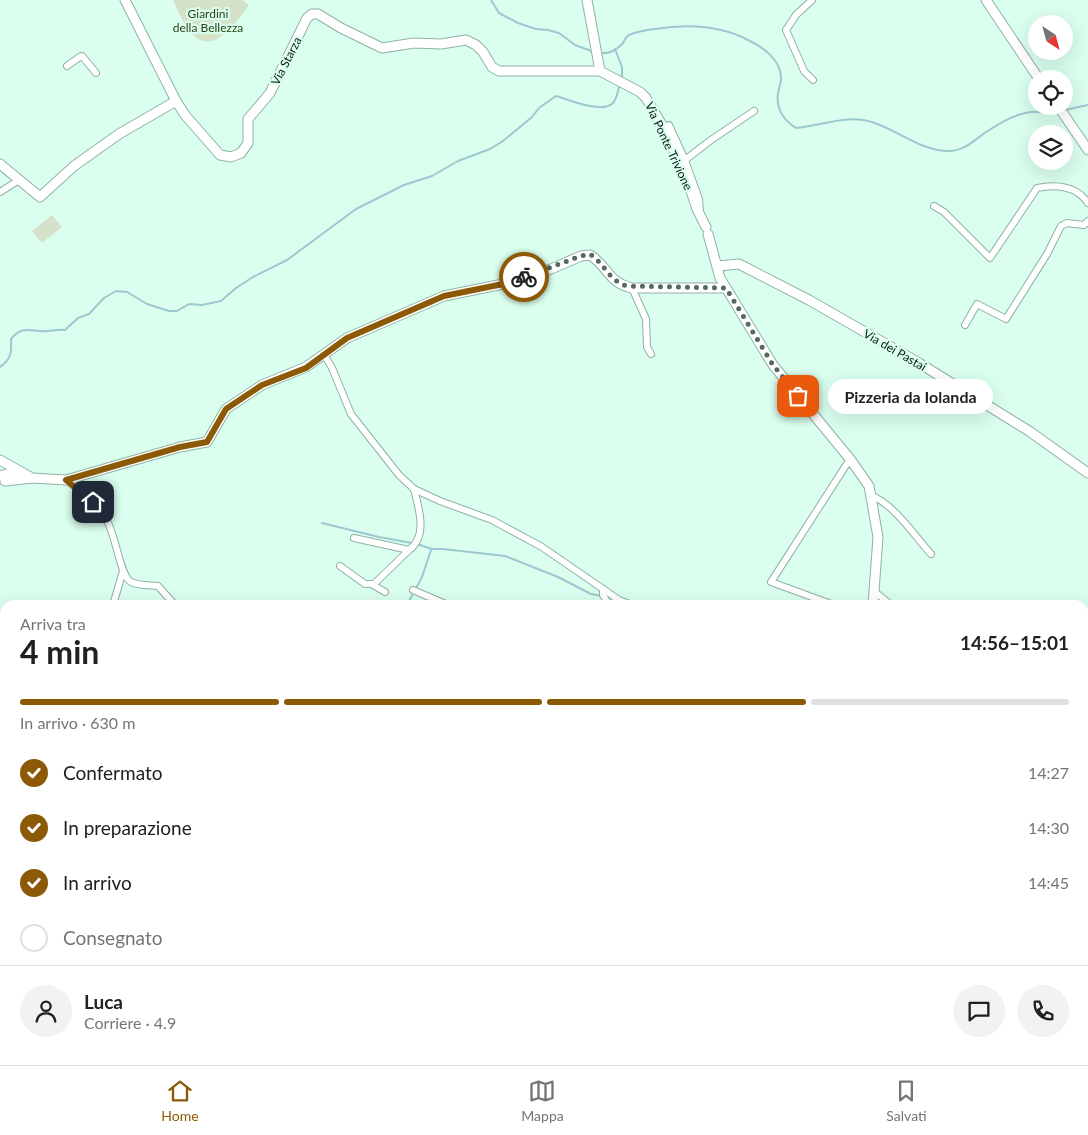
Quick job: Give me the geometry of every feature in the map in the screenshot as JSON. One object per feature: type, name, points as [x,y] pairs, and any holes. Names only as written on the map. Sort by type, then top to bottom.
[{"type":"street","name":"Via Starza","points":[[125,0],[183,112],[220,155],[231,157],[241,153],[248,142],[248,119],[270,92],[307,18],[315,14],[321,15],[341,28],[382,48],[414,43],[441,44],[466,40],[476,44],[492,67],[499,71],[600,71]]},
{"type":"street","points":[[812,0],[796,15],[786,30],[804,71],[813,80]]},
{"type":"street","points":[[986,0],[1033,70]]},
{"type":"street","points":[[588,5],[600,71]]},
{"type":"street","points":[[67,66],[82,56],[96,73]]},
{"type":"street","name":"Via Ponte Trivione","points":[[600,71],[631,87],[646,98],[655,111],[686,176],[707,231],[720,278],[773,365],[850,459],[869,486],[878,537],[873,600]]},
{"type":"street","points":[[0,164],[40,197],[74,166],[119,134],[176,101]]},
{"type":"street","points":[[166,107],[183,112]]},
{"type":"street","points":[[685,160],[754,111]]},
{"type":"street","points":[[1064,115],[1086,147]]},
{"type":"street","points":[[669,125],[700,200],[700,216]]},
{"type":"street","points":[[0,192],[19,180]]},
{"type":"street","points":[[934,206],[944,212],[990,258],[1037,188],[1065,187],[1082,195],[1088,203]]},
{"type":"street","points":[[965,325],[977,304],[1006,319],[1047,254],[1061,226],[1067,223],[1084,225],[1088,221]]},
{"type":"street","points":[[2,480],[32,478],[66,480],[180,447],[207,442],[226,409],[262,385],[306,368],[347,338],[444,296],[508,283],[581,256],[590,254],[598,260],[617,284],[632,288],[726,288]]},
{"type":"street","name":"Via dei Pastai","points":[[718,266],[739,264],[809,300],[919,363],[1012,421],[1088,473]]},
{"type":"street","points":[[632,288],[646,318],[647,347],[652,354]]},
{"type":"street","points":[[324,356],[332,368],[350,414],[399,476],[414,489],[440,501],[492,520],[542,547],[604,594],[619,600]]},
{"type":"street","points":[[821,600],[772,582],[850,459]]},
{"type":"street","points":[[0,460],[32,478]]},
{"type":"street","points":[[2,480],[21,472]]},
{"type":"street","points":[[66,480],[87,496],[108,523],[115,537],[123,570],[132,582],[158,586],[171,600]]},
{"type":"street","points":[[340,566],[366,584],[374,584],[417,544],[420,533],[419,509],[414,489]]},
{"type":"street","points":[[870,495],[892,510],[931,554]]},
{"type":"street","points":[[354,538],[410,550]]},
{"type":"street","points":[[114,600],[123,570]]},
{"type":"street","points":[[374,584],[385,592]]},
{"type":"street","points":[[413,590],[436,600]]},
{"type":"street","points":[[874,591],[885,600]]},
{"type":"street","points":[[604,594],[607,600]]},
{"type":"green space","name":"Giardini della Bellezza","points":[[173,0],[242,0],[249,5],[226,33],[211,41],[203,41],[195,37],[188,29]]},
{"type":"green space","points":[[52,215],[62,227],[42,243],[32,231]]},
{"type":"waterway","points":[[491,0],[499,13],[518,23],[536,29],[559,33],[575,45],[594,52]]},
{"type":"waterway","points":[[599,53],[615,50],[628,36],[645,30],[691,26],[726,31],[754,43],[775,60],[781,78],[778,93],[779,109],[787,121],[796,128],[835,121],[865,120],[920,145],[939,150],[954,151],[960,149],[1008,119],[1028,112]]},
{"type":"waterway","points":[[615,49],[622,67],[622,78]]},
{"type":"waterway","points":[[0,367],[9,358],[11,339],[21,331],[65,330],[78,318],[89,314],[104,298],[116,291],[127,292],[147,304],[169,311],[177,311],[189,304],[202,305],[221,301],[253,277],[287,260],[356,209],[404,185],[432,176],[458,161],[490,149],[503,141],[532,117],[539,108],[556,96],[594,107],[608,106],[613,103],[620,84]]},
{"type":"waterway","points":[[1073,108],[1088,105]]},
{"type":"waterway","points":[[322,523],[412,543]]},
{"type":"waterway","points":[[417,544],[432,549],[505,556],[558,577],[591,594],[602,596]]},
{"type":"waterway","points":[[410,600],[422,577],[431,550]]},
{"type":"way so far","points":[[524,277],[590,254],[598,260],[617,284],[632,288],[726,288],[773,365],[798,396]]},
{"type":"place","name":"Pizzeria da Iolanda","points":[[798,396]]},
{"type":"route","points":[[93,502],[66,480],[180,447],[207,442],[226,409],[262,385],[306,368],[347,338],[444,296],[508,283],[524,277]]}]
